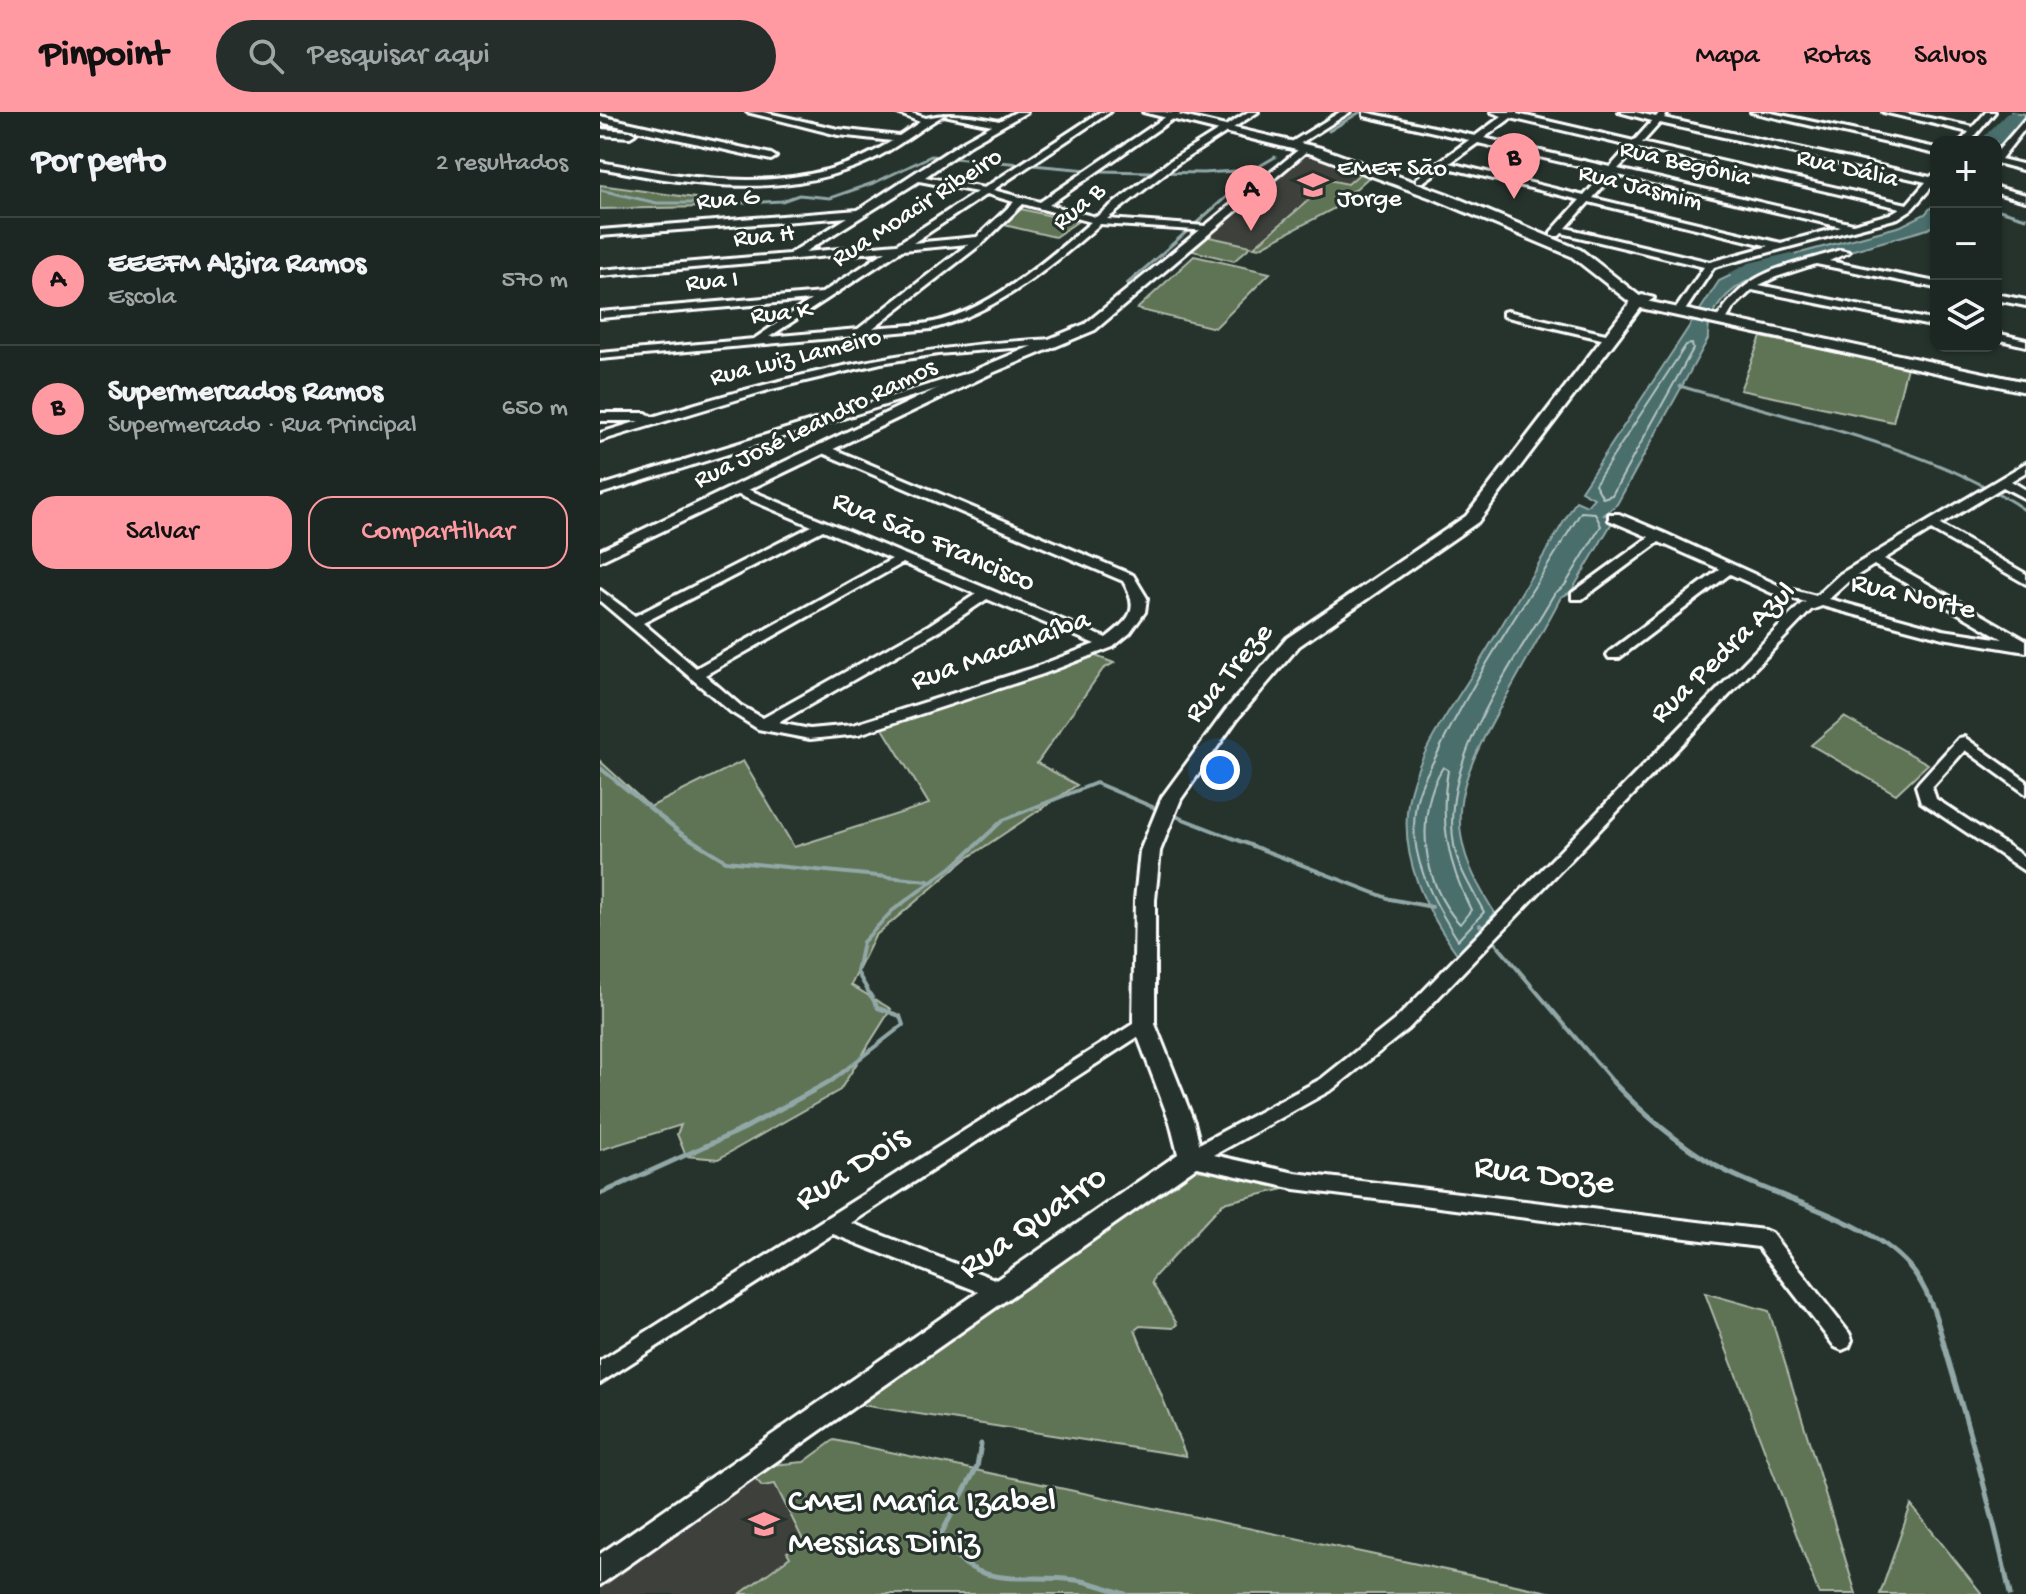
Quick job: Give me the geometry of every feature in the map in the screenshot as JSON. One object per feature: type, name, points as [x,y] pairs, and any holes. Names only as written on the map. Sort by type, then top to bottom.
[{"type":"main road","points":[[1149,112],[1174,115],[1222,130],[1301,148],[1341,153],[1557,232],[1589,251],[1642,300]]},
{"type":"main road","points":[[1301,148],[1558,245],[1589,262],[1642,300],[1678,313],[2024,385]]},
{"type":"street","points":[[751,112],[838,132],[901,139]]},
{"type":"street","points":[[784,112],[796,122]]},
{"type":"street","points":[[899,112],[926,121]]},
{"type":"street","points":[[600,165],[685,181],[738,187],[834,172],[877,155],[943,112],[1000,124]]},
{"type":"street","points":[[788,258],[1023,112]]},
{"type":"street","name":"Rua Moacir Ribeiro","points":[[754,342],[1106,112]]},
{"type":"street","name":"Rua B","points":[[965,317],[1073,245],[1098,221],[1222,130],[1254,112]]},
{"type":"street","points":[[1301,148],[1346,112]]},
{"type":"street","name":"Rua Dália","points":[[1495,112],[1909,207]]},
{"type":"street","points":[[1623,112],[1662,116],[1930,177]]},
{"type":"street","points":[[1755,112],[1930,150]]},
{"type":"street","points":[[1887,112],[1975,130]]},
{"type":"street","points":[[1970,136],[1991,112]]},
{"type":"street","name":"Rua Begônia","points":[[1367,114],[1854,227]]},
{"type":"street","points":[[1420,180],[1512,114]]},
{"type":"street","points":[[1041,206],[1174,115]]},
{"type":"street","points":[[1557,232],[1662,116]]},
{"type":"street","points":[[600,119],[771,157]]},
{"type":"street","points":[[2002,152],[2026,121]]},
{"type":"street","points":[[600,132],[687,139]]},
{"type":"street","points":[[2013,136],[2026,140]]},
{"type":"street","name":"Rua José Leandro Ramos","points":[[600,556],[987,370],[1102,319],[1301,148]]},
{"type":"street","points":[[2002,162],[2026,168]]},
{"type":"street","name":"Rua Jasmim","points":[[1442,164],[1781,246]]},
{"type":"street","points":[[917,178],[985,191],[1098,221],[1206,229]]},
{"type":"street","points":[[1557,232],[1710,265],[1894,216],[1909,207],[1930,183]]},
{"type":"street","points":[[2002,192],[2026,198]]},
{"type":"street","points":[[860,333],[980,240],[1020,201]]},
{"type":"street","name":"Rua G","points":[[600,233],[860,213]]},
{"type":"street","name":"Rua H","points":[[600,273],[980,240]]},
{"type":"street","points":[[1715,322],[1729,301],[1749,286],[1783,271],[1844,252]]},
{"type":"street","points":[[1819,262],[1930,284]]},
{"type":"street","points":[[1678,313],[1710,265]]},
{"type":"street","points":[[1749,286],[1930,323]]},
{"type":"street","name":"Rua I","points":[[600,315],[827,295]]},
{"type":"street","points":[[2002,298],[2026,303]]},
{"type":"street","name":"Rua Treze","points":[[1191,1158],[1182,1122],[1144,1024],[1145,900],[1150,851],[1172,797],[1231,715],[1293,642],[1472,519],[1642,300]]},
{"type":"street","points":[[1507,314],[1610,338]]},
{"type":"street","name":"Rua K","points":[[600,356],[931,326],[965,317]]},
{"type":"street","points":[[2002,337],[2026,343]]},
{"type":"street","name":"Rua Luiz Lameiro","points":[[600,437],[842,365],[977,344],[1055,342]]},
{"type":"street","points":[[600,490],[987,370]]},
{"type":"street","points":[[600,417],[661,417]]},
{"type":"street","name":"Rua Macanaíba","points":[[600,594],[736,709],[763,725],[810,734],[854,730],[1038,671],[1108,644],[1125,630],[1138,612],[1140,598],[1128,578],[824,449]]},
{"type":"street","name":"Rua Pedra Azul","points":[[1499,927],[1711,702],[1806,607],[1817,603],[1845,577],[2026,467]]},
{"type":"street","points":[[2002,481],[2026,495]]},
{"type":"street","name":"Rua São Francisco","points":[[738,490],[1108,644]]},
{"type":"street","name":"Rua Norte","points":[[1614,517],[1777,590],[1817,603],[1943,634],[2026,646]]},
{"type":"street","points":[[634,622],[823,525]]},
{"type":"street","points":[[1931,525],[2026,580]]},
{"type":"street","points":[[1577,596],[1659,536]]},
{"type":"street","points":[[696,674],[903,558]]},
{"type":"street","points":[[1874,559],[2026,646]]},
{"type":"street","points":[[1614,655],[1730,568]]},
{"type":"street","points":[[763,725],[934,628],[987,593]]},
{"type":"street","points":[[2026,789],[1964,742],[1924,786],[1929,802],[2026,866]]},
{"type":"street","name":"Rua Quatro","points":[[600,1571],[1191,1158],[1327,1084],[1402,1024],[1499,927]]},
{"type":"street","name":"Rua Dois","points":[[600,1373],[1144,1024]]},
{"type":"street","name":"Rua Doze","points":[[1191,1158],[1295,1181],[1764,1239],[1842,1340]]},
{"type":"street","points":[[831,1224],[1000,1291]]},
{"type":"shaded area","points":[[1312,154],[1364,170],[1368,178],[1333,209],[1259,248],[1251,246],[1234,261],[1189,250],[1286,169],[1305,155]]},
{"type":"shaded area","name":"CMEI Maria Izabel Messias Diniz","points":[[771,1465],[853,1538],[777,1594],[600,1594],[600,1584]]},
{"type":"green space","points":[[1364,170],[1368,178],[1333,209],[1259,248],[1254,247],[1311,198],[1303,195],[1324,179],[1348,184]]},
{"type":"green space","points":[[600,185],[717,201],[711,207],[600,209]]},
{"type":"green space","points":[[1021,209],[1077,222],[1055,237],[1000,224]]},
{"type":"green space","points":[[1205,236],[1251,246],[1234,261],[1189,250]]},
{"type":"green space","points":[[1194,256],[1270,273],[1215,328],[1137,309]]},
{"type":"green space","points":[[1761,337],[1907,367],[1893,422],[1740,390]]},
{"type":"green space","points":[[1093,655],[1114,663],[1103,669],[1037,763],[1077,785],[966,859],[875,936],[851,985],[891,1009],[840,1090],[718,1159],[686,1156],[677,1134],[681,1125],[600,1150],[600,761],[650,807],[743,761],[794,847],[929,804],[882,727]]},
{"type":"green space","points":[[1844,717],[1928,764],[1896,794],[1811,745]]},
{"type":"green space","points":[[1191,1169],[1293,1187],[1223,1203],[1154,1277],[1152,1283],[1177,1324],[1173,1328],[1140,1326],[1135,1330],[1186,1456],[848,1403]]},
{"type":"green space","points":[[1705,1293],[1769,1311],[1856,1594],[1819,1594]]},
{"type":"green space","points":[[834,1440],[1558,1594],[740,1594],[790,1557],[787,1552],[804,1542],[775,1484],[762,1486],[753,1476],[771,1465],[804,1462]]},
{"type":"green space","points":[[1911,1505],[1982,1594],[1880,1594]]},
{"type":"water","points":[[2011,112],[2026,114],[2002,145],[2002,136],[1991,136]]},
{"type":"water","points":[[1930,209],[1928,229],[1754,278],[1728,294],[1715,310],[1708,339],[1617,504],[1604,515],[1614,517],[1613,521],[1571,592],[1561,597],[1474,760],[1460,807],[1460,831],[1477,883],[1495,913],[1458,955],[1426,903],[1412,865],[1407,824],[1412,786],[1434,735],[1576,501],[1587,506],[1594,498],[1581,491],[1719,281],[1748,267],[1901,226]]},
{"type":"waterway","points":[[1329,131],[1360,112]]},
{"type":"waterway","points":[[1990,136],[2013,112]]},
{"type":"waterway","points":[[600,190],[657,203],[746,203],[782,201],[799,195],[830,198],[876,182],[931,156],[1099,171],[1203,173],[1253,170],[1275,157]]},
{"type":"waterway","points":[[1127,284],[1258,169]]},
{"type":"waterway","points":[[2002,211],[2026,218]]},
{"type":"waterway","points":[[1733,274],[1753,265],[1791,256]]},
{"type":"waterway","points":[[1680,386],[1905,452],[1990,489],[2026,511]]},
{"type":"waterway","points":[[600,768],[682,834],[726,861],[928,881]]},
{"type":"waterway","points":[[827,1084],[903,1025],[900,1016],[878,1008],[857,972],[863,942],[892,911],[957,863],[1003,820],[1096,783],[1162,811]]},
{"type":"waterway","points":[[1170,814],[1390,899],[1432,907]]},
{"type":"waterway","points":[[1480,925],[1615,1084]]},
{"type":"waterway","points":[[600,1194],[743,1129],[829,1082]]},
{"type":"waterway","points":[[1615,1084],[1662,1128],[1716,1166],[1868,1234],[1890,1248],[1918,1277],[1940,1330],[2010,1594]]},
{"type":"waterway","points":[[981,1444],[977,1467],[939,1538],[955,1556],[986,1574],[1076,1580],[1125,1594]]},
{"type":"place","name":"EMEF São Jorge","points":[[1313,185]]},
{"type":"place","name":"Supermercados Ramos","points":[[1514,199]]},
{"type":"place","name":"EEEFM Alzira Ramos","points":[[1251,231]]},
{"type":"place","name":"CMEI Maria Izabel Messias Diniz","points":[[764,1524]]}]
